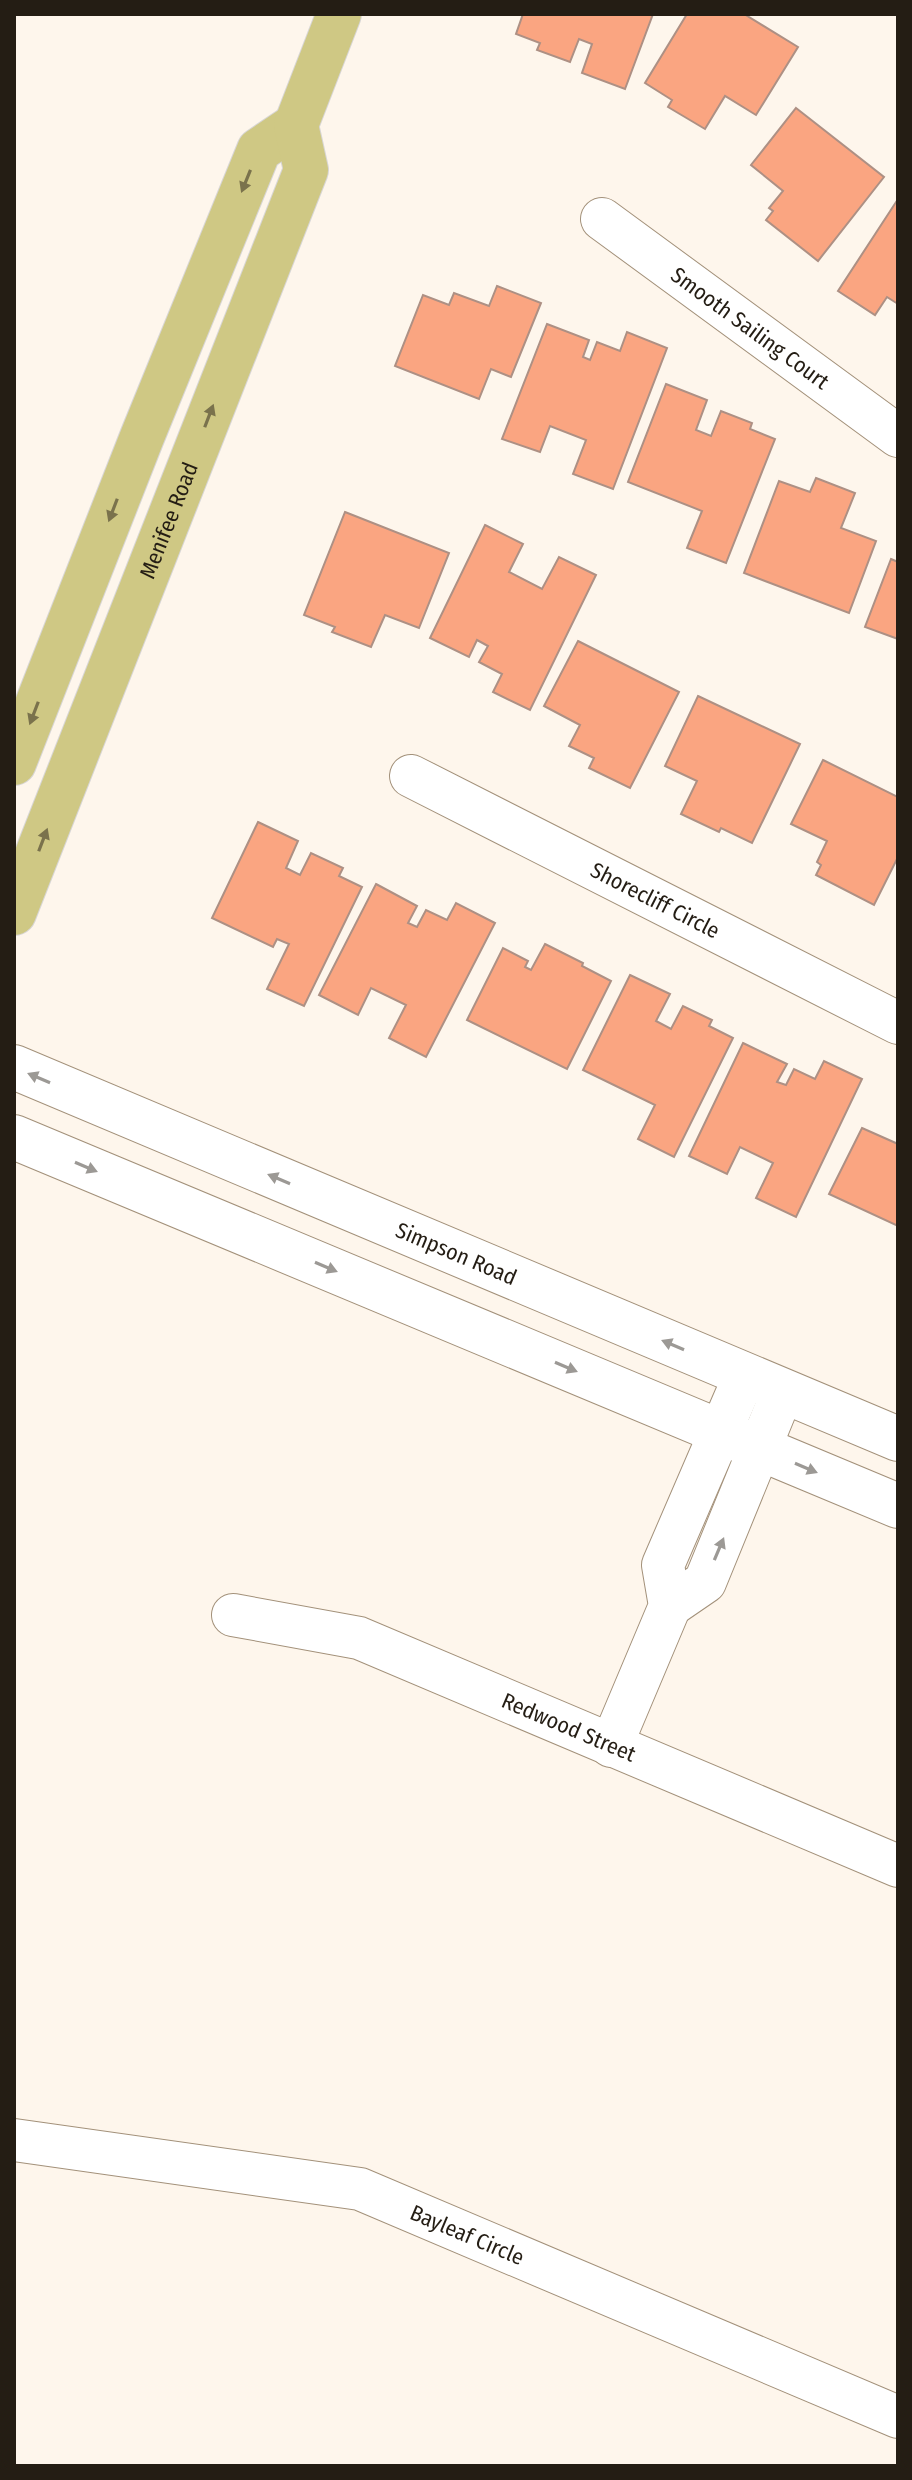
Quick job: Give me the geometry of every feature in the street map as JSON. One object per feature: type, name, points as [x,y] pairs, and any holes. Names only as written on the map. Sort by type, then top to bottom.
[{"type":"main road","points":[[14,763],[136,451],[259,150],[296,125],[339,14]]},
{"type":"main road","name":"Menifee Road","points":[[14,913],[306,170],[296,125]]},
{"type":"main road","name":"Simpson Road","points":[[14,1067],[898,1439]]},
{"type":"main road","points":[[14,1137],[898,1506]]},
{"type":"street","name":"Smooth Sailing Court","points":[[602,219],[898,436]]},
{"type":"street","name":"Shorecliff Circle","points":[[411,776],[895,1016]]},
{"type":"street","points":[[611,1746],[670,1606],[663,1565],[720,1431],[764,1383]]},
{"type":"street","points":[[670,1606],[705,1582],[759,1448],[764,1383]]},
{"type":"street","name":"Redwood Street","points":[[233,1615],[359,1638],[898,1866]]},
{"type":"street","name":"Bayleaf Circle","points":[[14,2140],[360,2189],[898,2417]]},
{"type":"building","points":[[523,14],[653,14],[625,89],[582,73],[592,44],[579,39],[570,62],[537,50],[540,43],[516,34]]},
{"type":"building","points":[[687,14],[744,14],[798,47],[756,115],[725,96],[705,129],[668,107],[672,100],[645,83]]},
{"type":"building","points":[[796,108],[884,177],[818,261],[766,220],[773,211],[769,208],[783,191],[751,165]]},
{"type":"building","points":[[898,199],[898,304],[887,297],[875,315],[838,291]]},
{"type":"building","points":[[497,286],[541,303],[511,377],[491,369],[479,399],[395,366],[423,295],[449,305],[454,293],[489,306]]},
{"type":"building","points":[[547,324],[589,340],[583,357],[590,360],[597,342],[620,351],[627,332],[667,348],[613,489],[573,474],[586,440],[550,426],[540,452],[502,439]]},
{"type":"building","points":[[666,384],[707,400],[696,430],[711,436],[721,411],[752,423],[750,429],[775,439],[726,563],[687,548],[702,511],[628,482]]},
{"type":"building","points":[[816,478],[855,493],[841,528],[876,541],[849,613],[744,573],[779,481],[810,492]]},
{"type":"building","points":[[345,512],[449,553],[419,628],[385,615],[371,647],[332,632],[335,627],[304,615]]},
{"type":"building","points":[[485,525],[523,544],[509,572],[542,589],[559,557],[596,575],[530,710],[493,692],[502,674],[479,662],[488,646],[477,640],[469,657],[430,638]]},
{"type":"building","points":[[891,559],[898,562],[898,639],[865,627]]},
{"type":"building","points":[[578,641],[679,692],[630,788],[589,768],[594,758],[569,746],[580,725],[544,706]]},
{"type":"building","points":[[698,696],[800,744],[752,843],[681,814],[697,781],[665,766]]},
{"type":"building","points":[[823,760],[898,797],[898,857],[874,905],[816,875],[821,865],[817,862],[827,841],[791,824]]},
{"type":"building","points":[[258,822],[298,841],[286,868],[300,875],[311,853],[343,868],[339,876],[362,887],[304,1006],[267,989],[289,944],[277,939],[273,947],[212,918]]},
{"type":"building","points":[[376,884],[417,906],[408,923],[417,927],[426,910],[447,920],[456,903],[495,923],[426,1057],[389,1038],[406,1005],[371,988],[358,1015],[319,995]]},
{"type":"building","points":[[545,944],[611,981],[567,1069],[467,1020],[503,948],[528,961],[525,967],[531,970]]},
{"type":"building","points":[[630,975],[670,994],[656,1021],[671,1029],[683,1006],[712,1020],[709,1026],[733,1038],[674,1157],[638,1139],[655,1105],[583,1070]]},
{"type":"building","points":[[743,1043],[787,1064],[777,1082],[786,1085],[794,1069],[815,1079],[824,1061],[862,1079],[796,1217],[756,1198],[773,1163],[740,1147],[727,1174],[689,1156]]},
{"type":"building","points":[[862,1128],[898,1144],[898,1226],[829,1194]]}]
